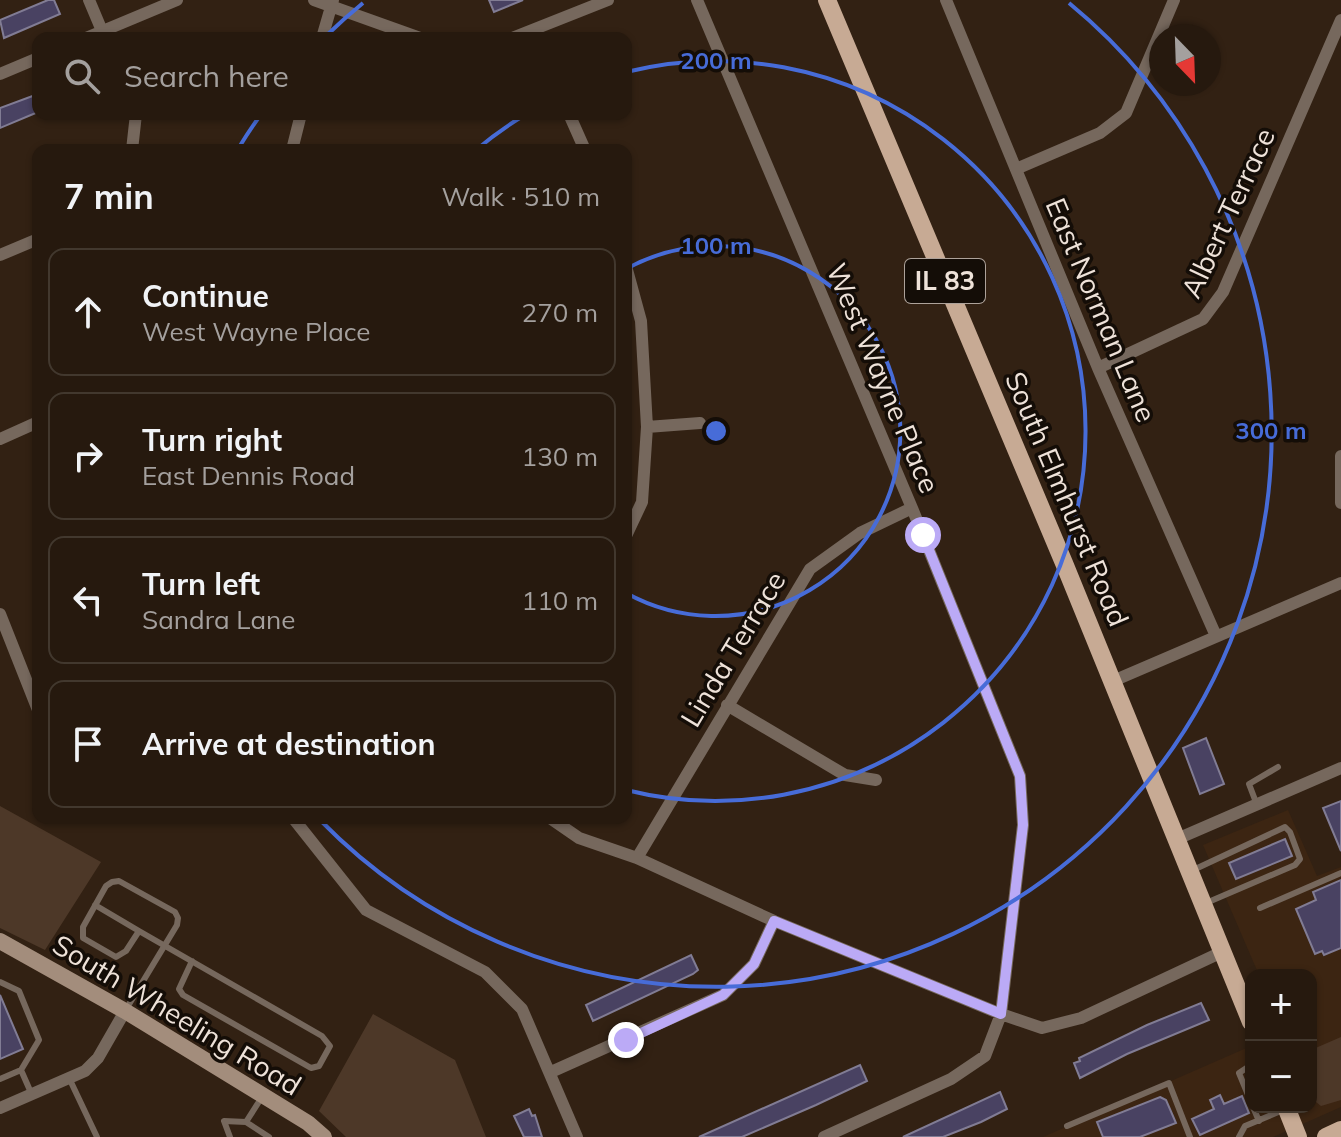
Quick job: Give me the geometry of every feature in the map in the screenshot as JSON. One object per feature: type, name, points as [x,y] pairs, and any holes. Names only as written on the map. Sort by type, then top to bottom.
[{"type":"main road","name":"South Elmhurst Road","points":[[827,0],[1113,681],[1245,1008]]},
{"type":"main road","name":"South Wheeling Road","points":[[0,941],[125,1011],[308,1123],[324,1137]]},
{"type":"main road","points":[[1288,1113],[1298,1137]]},
{"type":"main road","points":[[1326,1137],[1341,1130]]},
{"type":"street","points":[[89,0],[103,32]]},
{"type":"street","points":[[110,32],[177,0]]},
{"type":"street","points":[[314,0],[332,3],[405,32]]},
{"type":"street","points":[[540,32],[608,0]]},
{"type":"street","name":"West Wayne Place","points":[[697,0],[912,508],[1020,776],[1023,825],[1001,1014],[985,1056],[951,1079],[824,1137]]},
{"type":"street","name":"East Norman Lane","points":[[946,0],[1098,368],[1216,636]]},
{"type":"street","points":[[1016,169],[1100,133],[1126,113],[1174,0]]},
{"type":"street","points":[[324,32],[332,3]]},
{"type":"street","name":"Albert Terrace","points":[[1098,368],[1203,319],[1223,292],[1341,20]]},
{"type":"street","points":[[0,74],[32,61]]},
{"type":"street","points":[[133,144],[135,120]]},
{"type":"street","points":[[294,144],[300,120]]},
{"type":"street","points":[[572,120],[582,144]]},
{"type":"street","points":[[0,255],[32,242]]},
{"type":"street","points":[[632,288],[641,321],[647,427],[642,502],[632,523]]},
{"type":"street","points":[[647,427],[700,423]]},
{"type":"street","points":[[0,439],[32,425]]},
{"type":"street","points":[[1341,456],[1341,503]]},
{"type":"street","name":"Linda Terrace","points":[[637,858],[810,569],[860,533],[912,508]]},
{"type":"street","points":[[1113,681],[1341,583]]},
{"type":"street","points":[[0,614],[32,695]]},
{"type":"street","points":[[727,705],[845,775],[876,780]]},
{"type":"street","points":[[1177,839],[1341,768]]},
{"type":"street","points":[[298,824],[366,910],[485,972],[522,1009],[577,1137]]},
{"type":"street","points":[[559,824],[579,838],[637,858],[774,921],[1042,1028],[1081,1018],[1222,952]]},
{"type":"street","points":[[551,1072],[723,995],[754,964],[774,921]]},
{"type":"street","points":[[0,1108],[85,1071],[98,1058],[125,1011]]},
{"type":"lane","points":[[1257,805],[1249,784],[1278,767]]},
{"type":"lane","points":[[1190,872],[1285,827],[1298,849],[1300,859],[1295,865],[1203,904]]},
{"type":"lane","points":[[1260,908],[1341,873]]},
{"type":"lane","points":[[125,1011],[177,925],[175,912],[119,881],[112,882],[106,886],[83,927],[83,938],[111,955],[121,956],[139,931]]},
{"type":"lane","points":[[95,905],[165,945],[326,1039],[330,1046],[321,1063],[311,1068],[183,995],[179,989],[192,961]]},
{"type":"lane","points":[[0,985],[8,984],[19,991],[39,1040],[21,1070],[0,1079]]},
{"type":"lane","points":[[1245,1069],[1239,1073],[1245,1087]]},
{"type":"lane","points":[[21,1070],[32,1095]]},
{"type":"lane","points":[[70,1080],[97,1137]]},
{"type":"lane","points":[[1067,1126],[1169,1083],[1190,1137]]},
{"type":"lane","points":[[246,1122],[263,1095]]},
{"type":"lane","points":[[1256,1113],[1259,1121]]},
{"type":"lane","points":[[1239,1137],[1245,1126],[1276,1113]]},
{"type":"lane","points":[[230,1137],[224,1121],[246,1122],[269,1137]]},
{"type":"shaded area","points":[[0,806],[101,862],[45,950],[0,928]]},
{"type":"shaded area","points":[[1288,810],[1317,876],[1341,867],[1341,1107],[1273,1137],[1043,1137],[1245,1049],[1245,1113],[1317,1113],[1317,969],[1256,969],[1203,845]]},
{"type":"shaded area","points":[[373,1014],[455,1060],[486,1137],[346,1137],[319,1111]]},
{"type":"shaded area","points":[[1341,1037],[1341,1100],[1321,1106],[1317,1103],[1317,1047]]},
{"type":"building","points":[[54,0],[60,14],[4,38],[0,20]]},
{"type":"building","points":[[489,0],[523,0],[494,12]]},
{"type":"building","points":[[32,96],[32,115],[0,128],[0,108]]},
{"type":"building","points":[[1206,738],[1224,784],[1200,794],[1183,748]]},
{"type":"building","points":[[1341,801],[1341,851],[1323,808]]},
{"type":"building","points":[[1285,839],[1292,856],[1236,879],[1229,863]]},
{"type":"building","points":[[1341,880],[1341,948],[1324,955],[1322,951],[1315,954],[1296,909],[1316,900],[1313,892]]},
{"type":"building","points":[[691,955],[698,970],[693,974],[593,1021],[586,1005]]},
{"type":"building","points":[[0,995],[23,1049],[0,1059]]},
{"type":"building","points":[[1201,1003],[1209,1020],[1127,1054],[1080,1078],[1074,1063],[1080,1061],[1079,1058]]},
{"type":"building","points":[[860,1065],[867,1081],[816,1105],[742,1137],[699,1137]]},
{"type":"building","points":[[1000,1092],[1007,1109],[981,1122],[943,1137],[903,1137]]},
{"type":"building","points":[[1220,1095],[1224,1104],[1242,1096],[1245,1113],[1249,1113],[1200,1135],[1192,1119],[1214,1109],[1210,1100]]},
{"type":"building","points":[[1160,1097],[1166,1100],[1176,1123],[1140,1137],[1103,1137],[1097,1122]]},
{"type":"building","points":[[529,1109],[532,1116],[535,1115],[542,1137],[524,1137],[514,1116]]},
{"type":"route","points":[[626,1040],[723,995],[754,964],[774,921],[1001,1014],[1023,825],[1020,776],[923,535]]}]
